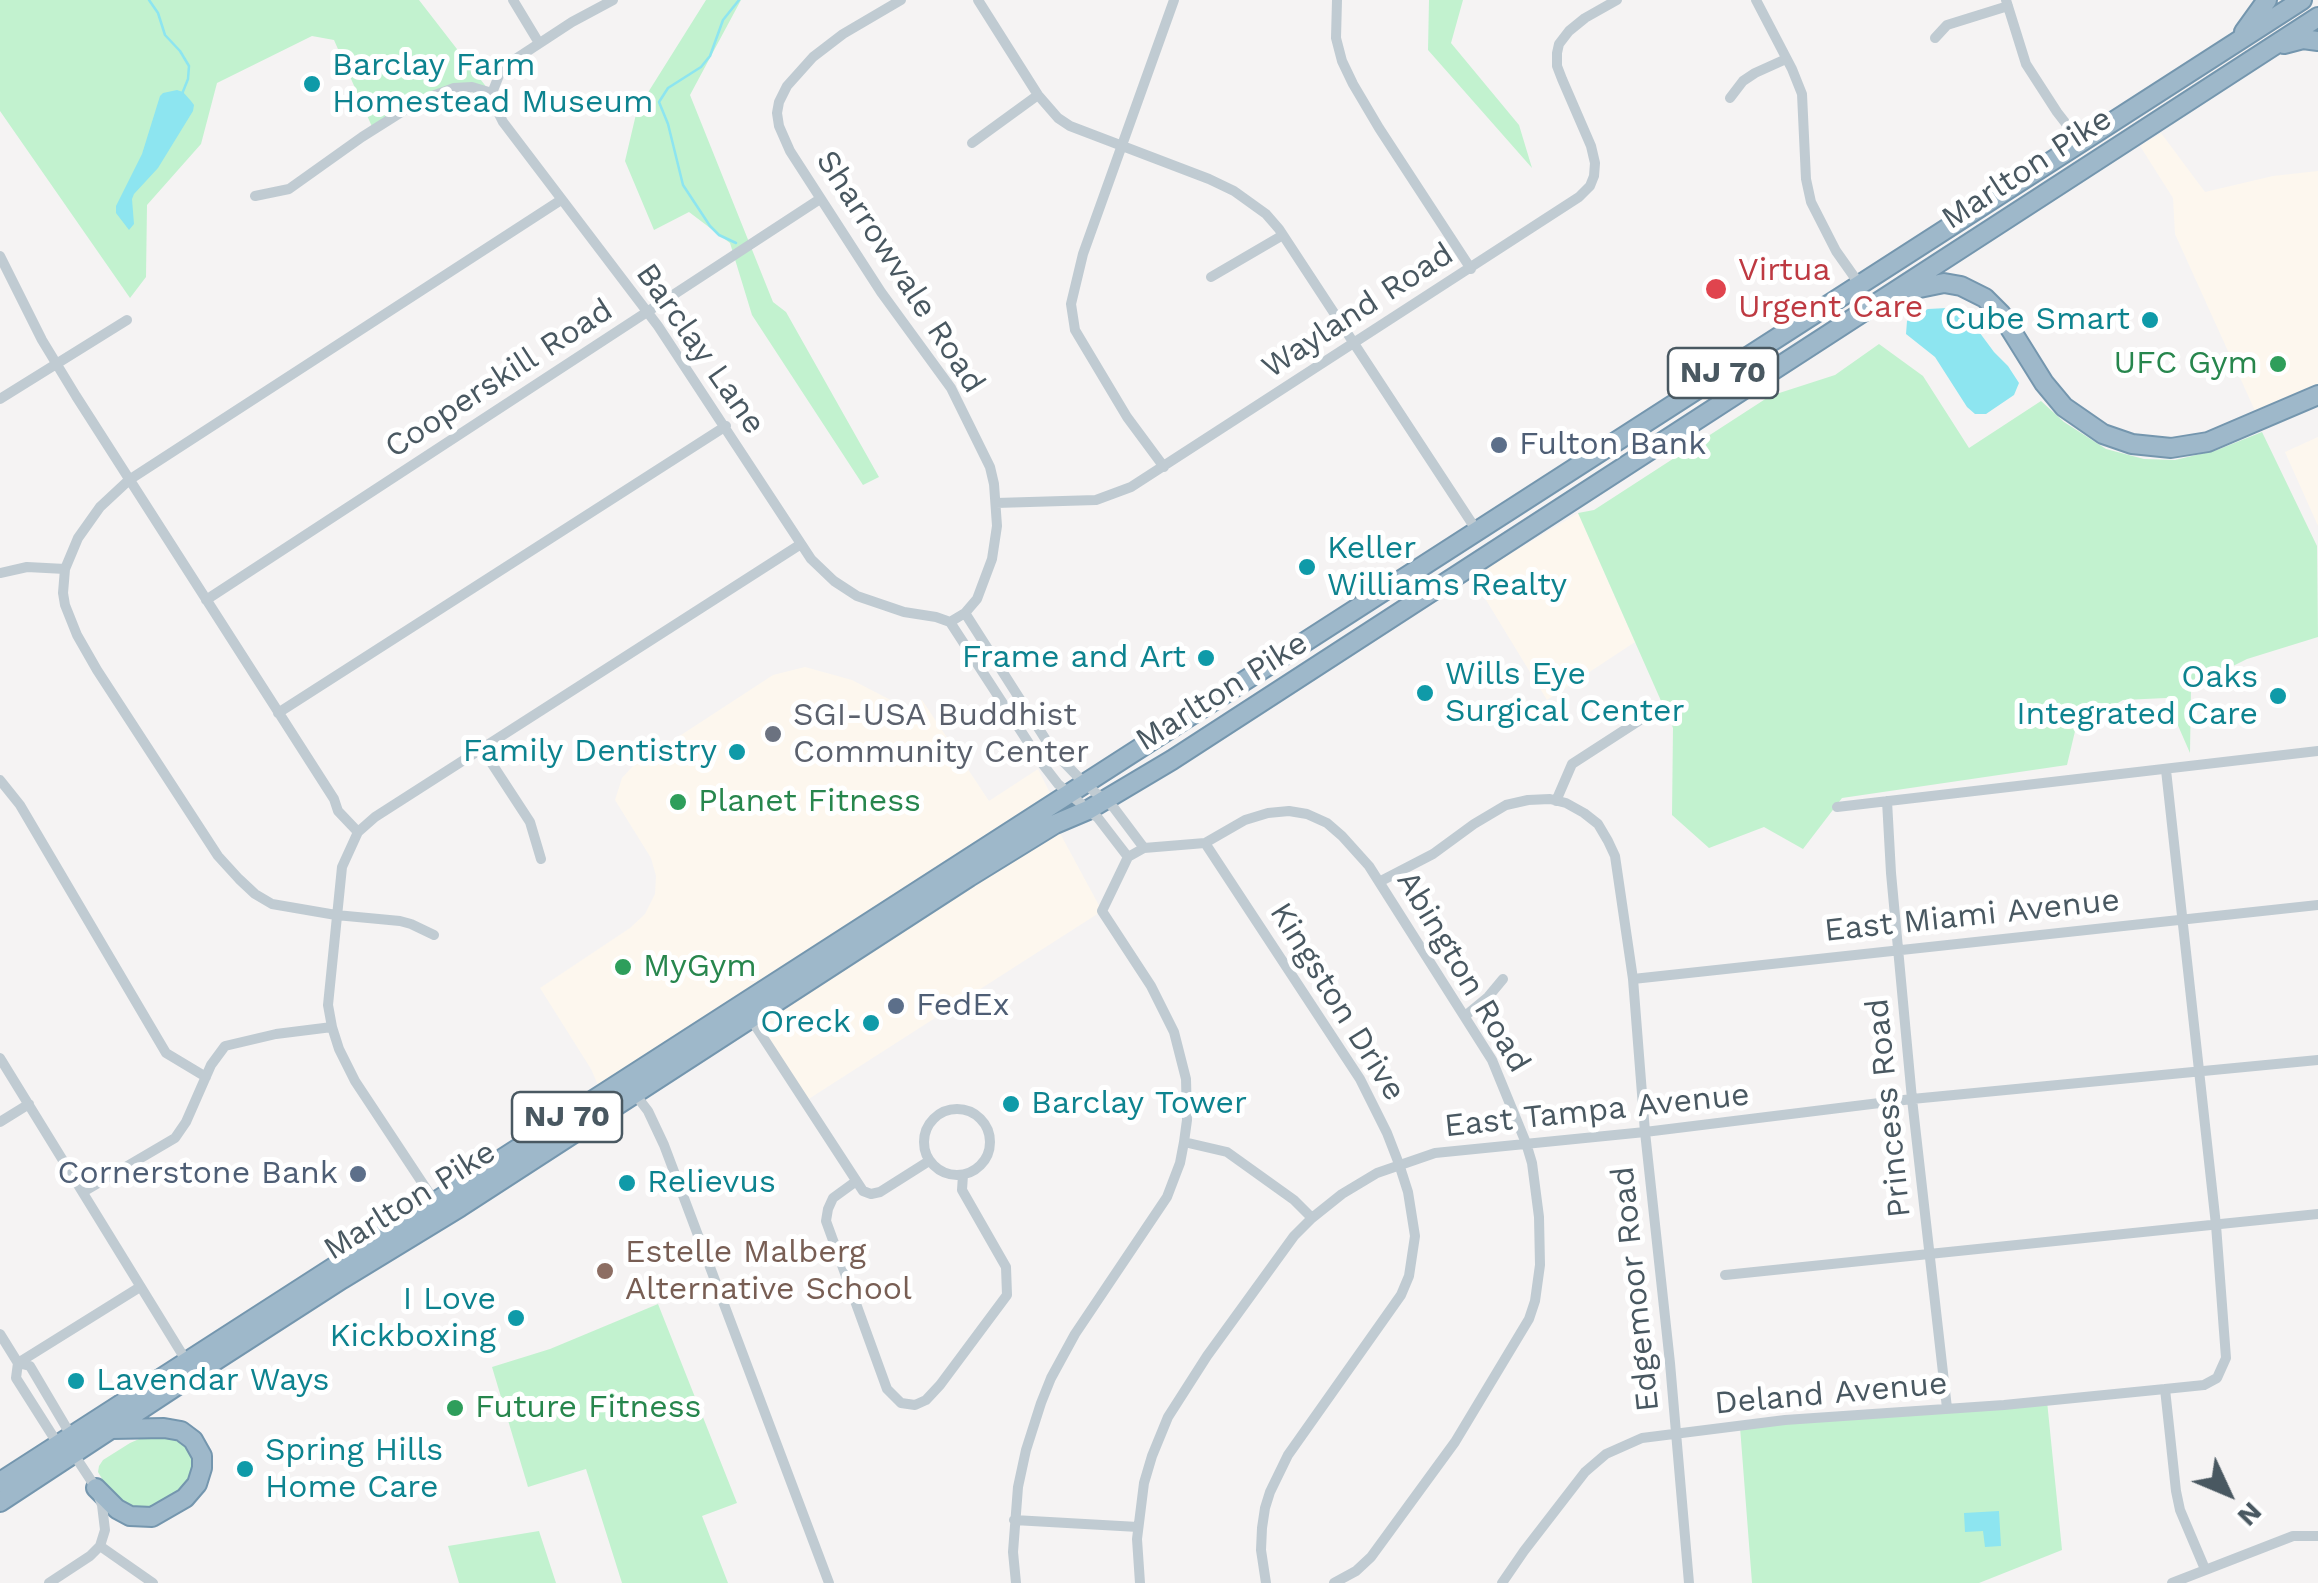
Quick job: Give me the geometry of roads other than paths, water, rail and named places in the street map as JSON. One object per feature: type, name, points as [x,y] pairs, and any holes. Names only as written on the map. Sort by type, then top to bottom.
[{"type":"highway","points":[[2234,44],[2267,0]]},
{"type":"highway","name":"Marlton Pike","points":[[0,1502],[187,1362],[602,1095],[1087,797],[1477,532],[2302,0]]},
{"type":"highway","name":"Marlton Pike","points":[[0,1482],[112,1429],[1055,824],[1087,797],[1172,760],[2318,17]]},
{"type":"highway","points":[[2269,50],[2304,39],[2318,41]]},
{"type":"highway","points":[[1885,296],[1944,283],[1975,292],[2001,314],[2044,383],[2064,407],[2102,434],[2132,444],[2171,448],[2208,442],[2318,395]]},
{"type":"highway","points":[[460,1207],[496,1175],[596,1111],[602,1095]]},
{"type":"highway","points":[[96,1488],[117,1510],[130,1516],[152,1517],[186,1498],[197,1484],[202,1468],[202,1456],[193,1440],[180,1431],[112,1429]]},
{"type":"street","points":[[514,0],[539,44]]},
{"type":"street","points":[[254,196],[289,190],[419,102],[454,88],[472,87],[492,93],[500,73],[572,22],[614,0]]},
{"type":"street","name":"Sharrowvale Road","points":[[901,0],[813,57],[787,86],[779,102],[779,126],[790,152],[881,292],[952,388],[990,467],[996,526],[987,574],[978,599],[958,618]]},
{"type":"street","points":[[978,0],[1038,95],[1058,118],[1209,179],[1266,214],[1477,532]]},
{"type":"street","points":[[1164,467],[1075,330],[1071,304],[1083,254],[1174,0]]},
{"type":"street","points":[[1337,0],[1336,38],[1353,84],[1471,268]]},
{"type":"street","name":"Wayland Road","points":[[996,503],[1100,499],[1130,487],[1579,198],[1590,186],[1595,162],[1557,66],[1559,44],[1585,18],[1617,0]]},
{"type":"street","points":[[1756,0],[1802,94],[1810,202],[1836,251],[1860,285]]},
{"type":"street","points":[[1935,38],[1947,26],[2007,3],[2026,64],[2081,142]]},
{"type":"street","points":[[1730,98],[1754,72],[1786,58]]},
{"type":"street","name":"Barclay Lane","points":[[492,93],[503,122],[647,312],[811,559],[857,596],[904,612],[958,618]]},
{"type":"street","points":[[972,143],[1038,95]]},
{"type":"street","name":"Cooperskill Road","points":[[206,600],[820,199]]},
{"type":"street","points":[[434,935],[411,924],[272,904],[255,894],[218,856],[97,670],[77,635],[63,593],[66,569],[78,538],[100,507],[129,480],[560,200]]},
{"type":"street","points":[[1211,277],[1283,235]]},
{"type":"street","points":[[0,256],[57,365],[338,810],[358,832]]},
{"type":"street","points":[[0,399],[126,320]]},
{"type":"street","points":[[278,713],[726,426]]},
{"type":"street","points":[[435,1202],[355,1081],[332,1027],[328,1005],[342,866],[358,832],[375,817],[802,544]]},
{"type":"street","points":[[0,573],[27,568],[66,569]]},
{"type":"street","points":[[958,618],[1041,762],[1087,797],[1116,811],[1136,852]]},
{"type":"street","points":[[958,618],[1087,797],[1098,818],[1136,852],[1206,843]]},
{"type":"street","points":[[1380,882],[1433,854],[1506,805],[1556,800],[1572,764],[1640,720]]},
{"type":"street","points":[[483,750],[530,822],[542,859]]},
{"type":"street","points":[[1837,808],[2318,751]]},
{"type":"street","points":[[2166,770],[2216,1225]]},
{"type":"street","points":[[0,780],[20,805],[166,1054],[206,1077]]},
{"type":"street","name":"Edgemoor Road","points":[[1556,800],[1584,812],[1598,824],[1618,870],[1632,979],[1689,1583]]},
{"type":"street","name":"Princess Road","points":[[1886,801],[1912,1099],[1947,1408]]},
{"type":"street","name":"Abington Road","points":[[1206,843],[1245,820],[1289,811],[1327,823],[1342,836],[1380,882],[1498,1072],[1532,1163],[1540,1266],[1529,1319],[1455,1442],[1371,1557],[1334,1583]]},
{"type":"street","name":"Kingston Drive","points":[[1206,843],[1360,1079],[1388,1133],[1408,1192],[1415,1236],[1409,1276],[1401,1294],[1288,1456],[1270,1492],[1264,1508],[1261,1550],[1266,1583]]},
{"type":"street","points":[[1016,1583],[1014,1520],[1021,1468],[1050,1378],[1074,1334],[1167,1196],[1184,1142],[1186,1078],[1174,1032],[1151,986],[1102,911],[1136,852]]},
{"type":"street","name":"East Miami Avenue","points":[[1632,979],[2318,906]]},
{"type":"street","points":[[1465,1016],[1503,979]]},
{"type":"street","points":[[751,1018],[864,1192],[877,1194],[929,1161]]},
{"type":"street","points":[[83,1192],[174,1138],[186,1122],[211,1065],[225,1046],[332,1027]]},
{"type":"street","points":[[0,1058],[187,1362]]},
{"type":"street","name":"East Tampa Avenue","points":[[1140,1583],[1138,1527],[1144,1484],[1168,1417],[1192,1378],[1270,1268],[1312,1218],[1342,1194],[1398,1164],[1435,1154],[1912,1099],[2318,1060]]},
{"type":"street","points":[[635,1094],[648,1110],[664,1145],[829,1583]]},
{"type":"street","points":[[0,1122],[28,1104]]},
{"type":"street","points":[[961,1110],[984,1123],[990,1144],[987,1156],[975,1170],[963,1175],[944,1173],[929,1161],[924,1142],[930,1122],[940,1114],[961,1110]]},
{"type":"street","points":[[1184,1142],[1220,1148],[1238,1158],[1312,1218]]},
{"type":"street","points":[[855,1182],[834,1195],[826,1221],[887,1389],[901,1403],[914,1405],[926,1400],[940,1385],[1006,1294],[1006,1268],[962,1190],[963,1175]]},
{"type":"street","points":[[1725,1274],[2318,1214]]},
{"type":"street","name":"Deland Avenue","points":[[1502,1583],[1585,1472],[1606,1454],[1642,1438],[1785,1420],[2165,1389],[2204,1384],[2216,1378],[2226,1358],[2216,1225]]},
{"type":"street","points":[[18,1364],[140,1287]]},
{"type":"street","points":[[0,1334],[18,1364],[16,1378],[56,1440],[70,1448],[96,1488],[104,1515],[100,1546],[48,1583]]},
{"type":"street","points":[[18,1364],[30,1366],[70,1432],[70,1448]]},
{"type":"street","points":[[2165,1389],[2176,1492],[2205,1569]]},
{"type":"street","points":[[1014,1520],[1138,1527]]},
{"type":"street","points":[[2172,1583],[2293,1536],[2318,1536]]},
{"type":"street","points":[[100,1546],[153,1583]]},
{"type":"water","points":[[177,90],[191,101],[193,111],[158,168],[134,194],[134,224],[129,230],[116,213],[116,206],[142,154],[160,96]]},
{"type":"water","points":[[1947,308],[1963,313],[1971,321],[2019,383],[2014,395],[1986,414],[1975,414],[1967,407],[1935,357],[1906,334],[1907,321],[1915,314]]},
{"type":"water","points":[[1999,1511],[2001,1546],[1985,1547],[1983,1531],[1965,1532],[1964,1513]]},
{"type":"waterway","points":[[149,0],[165,35],[189,66],[182,94]]},
{"type":"waterway","points":[[736,243],[710,226],[683,185],[659,102],[668,88],[701,67],[710,56],[723,20],[739,0]]},
{"type":"place","name":"Barclay Farm Homestead Museum","points":[[312,84]]},
{"type":"place","name":"Virtua Urgent Care","points":[[1716,289]]},
{"type":"place","name":"Cube Smart","points":[[2150,320]]},
{"type":"place","name":"UFC Gym","points":[[2278,364]]},
{"type":"place","name":"Fulton Bank","points":[[1499,445]]},
{"type":"place","name":"Keller Williams Realty","points":[[1307,567]]},
{"type":"place","name":"Frame and Art","points":[[1206,658]]},
{"type":"place","name":"Wills Eye Surgical Center","points":[[1425,693]]},
{"type":"place","name":"Oaks Integrated Care","points":[[2278,696]]},
{"type":"place","name":"SGI-USA Buddhist Community Center","points":[[773,734]]},
{"type":"place","name":"Family Dentistry","points":[[737,752]]},
{"type":"place","name":"Planet Fitness","points":[[678,802]]},
{"type":"place","name":"MyGym","points":[[623,967]]},
{"type":"place","name":"FedEx","points":[[896,1006]]},
{"type":"place","name":"Oreck","points":[[871,1023]]},
{"type":"place","name":"Barclay Tower","points":[[1011,1104]]},
{"type":"place","name":"Cornerstone Bank","points":[[358,1174]]},
{"type":"place","name":"Relievus","points":[[627,1183]]},
{"type":"place","name":"Estelle Malberg Alternative School","points":[[605,1271]]},
{"type":"place","name":"I Love Kickboxing","points":[[516,1318]]},
{"type":"place","name":"Lavendar Ways","points":[[76,1381]]},
{"type":"place","name":"Future Fitness","points":[[455,1408]]},
{"type":"place","name":"Spring Hills Home Care","points":[[245,1469]]}]
